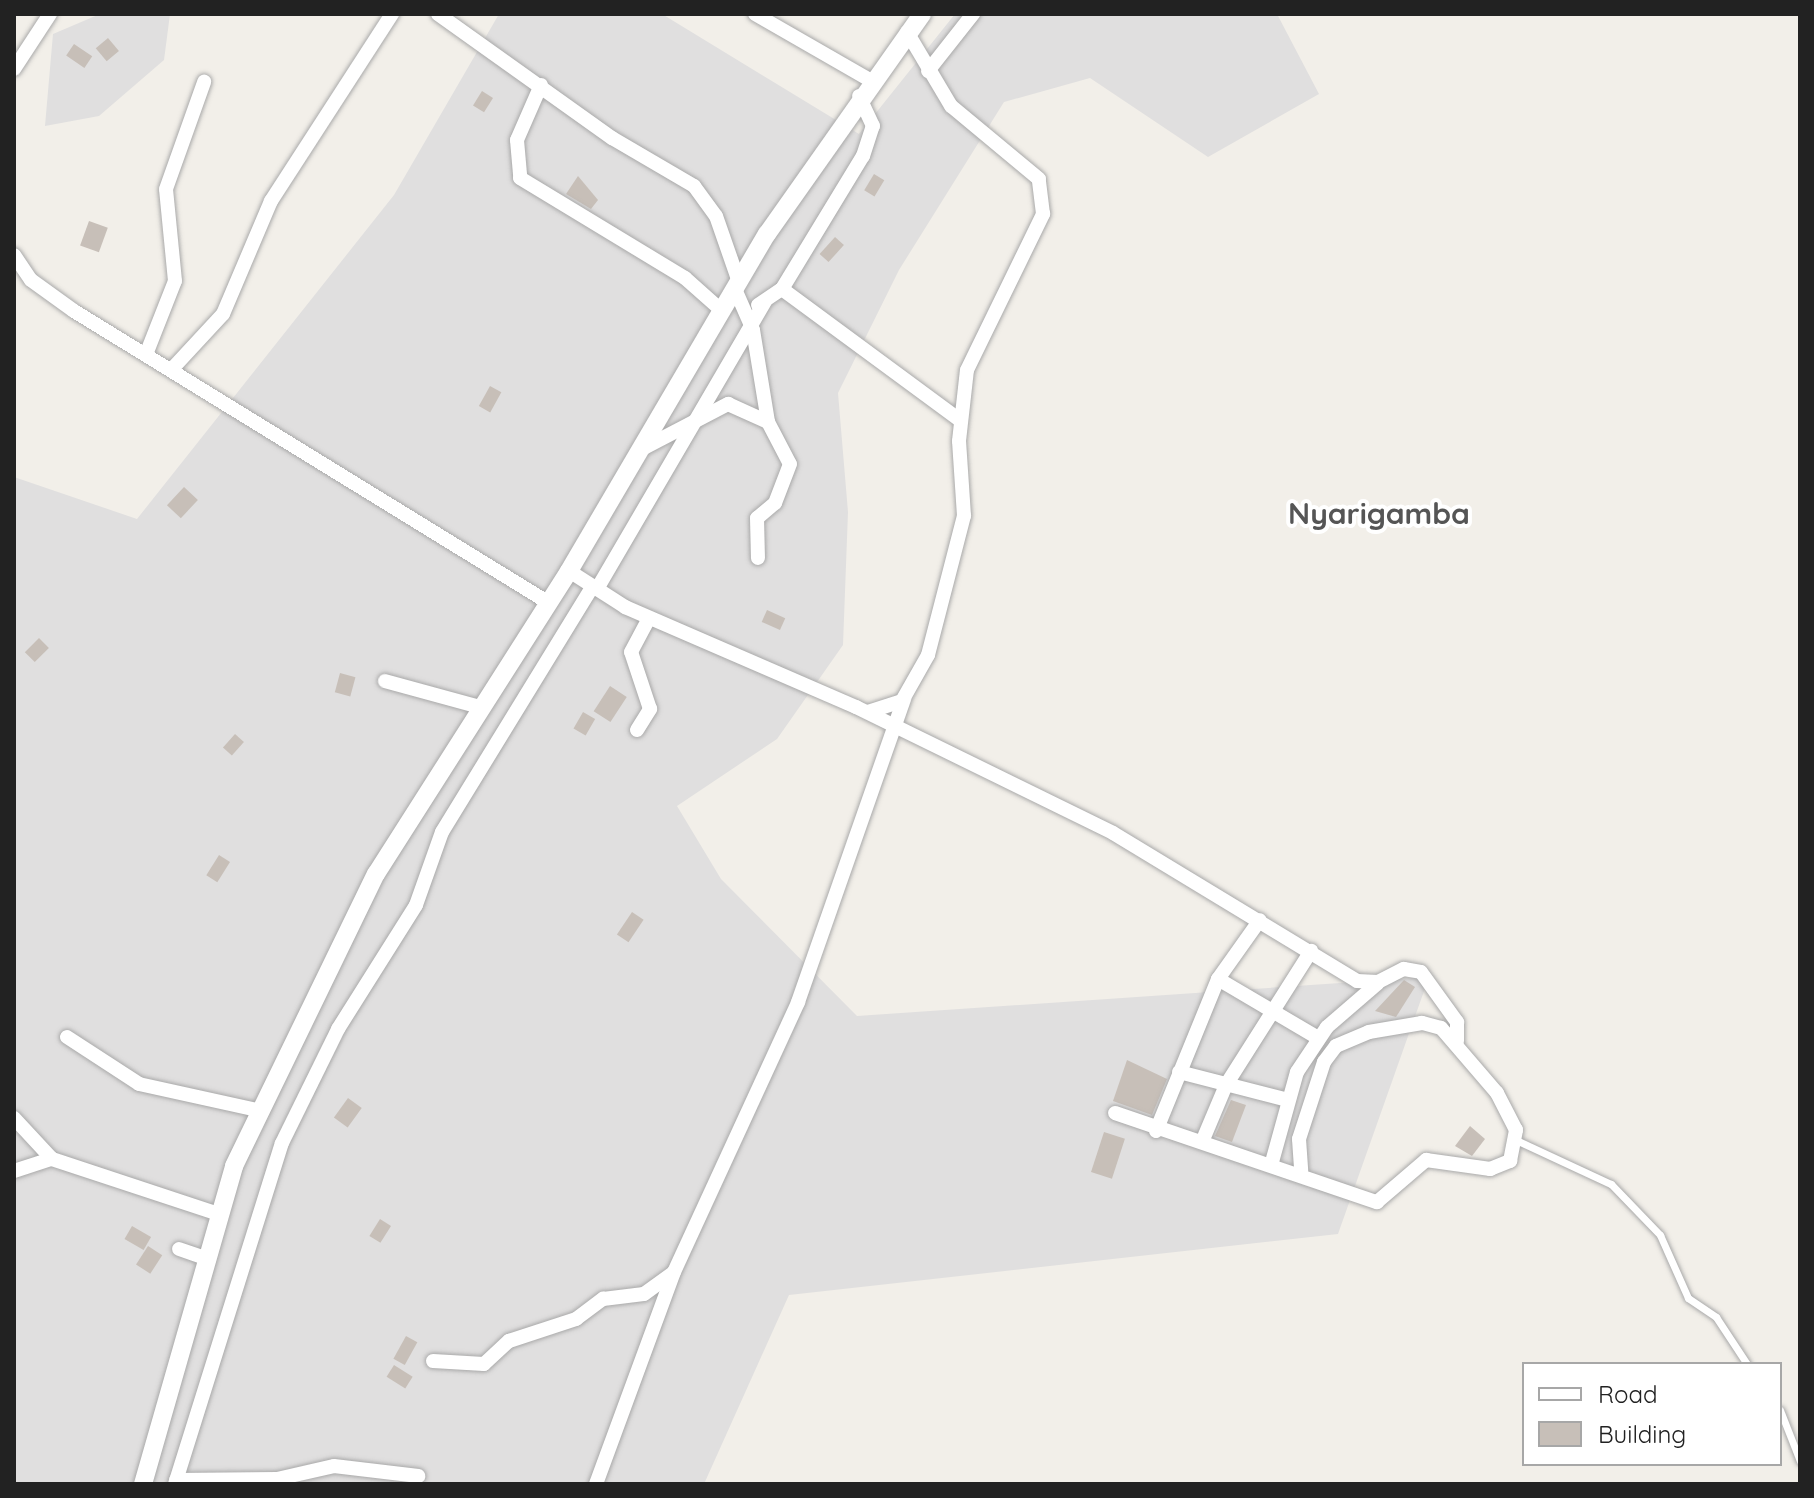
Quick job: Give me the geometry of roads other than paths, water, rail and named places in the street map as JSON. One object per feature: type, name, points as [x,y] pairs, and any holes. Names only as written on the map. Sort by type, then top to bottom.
[{"type":"street","points":[[14,69],[50,14]]},
{"type":"street","points":[[172,369],[223,314],[271,201],[392,14]]},
{"type":"street","points":[[438,14],[705,197],[748,316],[768,422],[790,471],[775,503],[757,518],[758,558]]},
{"type":"street","points":[[418,1476],[334,1466],[277,1479],[176,1482],[282,1143],[329,1045],[416,905],[442,832],[594,588],[693,420],[748,316],[782,289],[863,156],[873,126],[865,88],[755,14]]},
{"type":"street","points":[[143,1484],[218,1214],[257,1110],[376,874],[569,571],[721,310],[865,88],[922,14]]},
{"type":"street","points":[[928,71],[973,14]]},
{"type":"street","points":[[596,1484],[674,1272],[797,1004],[835,884],[898,729],[904,699],[928,655],[964,516],[960,420],[967,370],[1040,222],[1043,192],[1027,168],[951,106],[907,32]]},
{"type":"street","points":[[147,352],[175,281],[166,189],[204,82]]},
{"type":"street","points":[[541,85],[517,140],[520,178],[685,278],[721,310]]},
{"type":"street","points":[[14,255],[31,280],[64,304],[147,352],[549,603]]},
{"type":"street","points":[[782,289],[960,420]]},
{"type":"street","points":[[638,451],[728,404],[768,422]]},
{"type":"street","points":[[569,571],[649,618],[867,712],[1113,833],[1357,981],[1378,982]]},
{"type":"street","points":[[637,730],[650,709],[631,652],[649,618]]},
{"type":"street","points":[[385,681],[480,707]]},
{"type":"street","points":[[867,712],[904,699]]},
{"type":"street","points":[[1156,1131],[1218,979],[1260,920]]},
{"type":"street","points":[[1202,1142],[1226,1085],[1311,951]]},
{"type":"street","points":[[1272,1162],[1284,1099],[1318,1038],[1378,982],[1404,969],[1421,972],[1457,1022],[1457,1041]]},
{"type":"street","points":[[1218,979],[1318,1038]]},
{"type":"street","points":[[1115,1113],[1156,1131],[1301,1171],[1368,1201],[1386,1201],[1426,1160],[1490,1169],[1510,1161],[1516,1140],[1504,1104],[1457,1041],[1422,1023],[1336,1046],[1307,1109],[1301,1171]]},
{"type":"street","points":[[67,1037],[139,1084],[257,1110]]},
{"type":"street","points":[[1179,1072],[1284,1099]]},
{"type":"street","points":[[14,1118],[52,1159],[218,1214]]},
{"type":"street","points":[[14,1171],[52,1159]]},
{"type":"street","points":[[179,1249],[205,1258]]},
{"type":"street","points":[[433,1361],[484,1364],[509,1341],[576,1319],[603,1299],[644,1294],[674,1272]]},
{"type":"lane","points":[[1516,1140],[1611,1184],[1660,1235],[1688,1298],[1716,1317],[1746,1362]]},
{"type":"lane","points":[[1782,1415],[1800,1461]]},
{"type":"district","name":"Nyarigamba","points":[[1379,513]]}]
